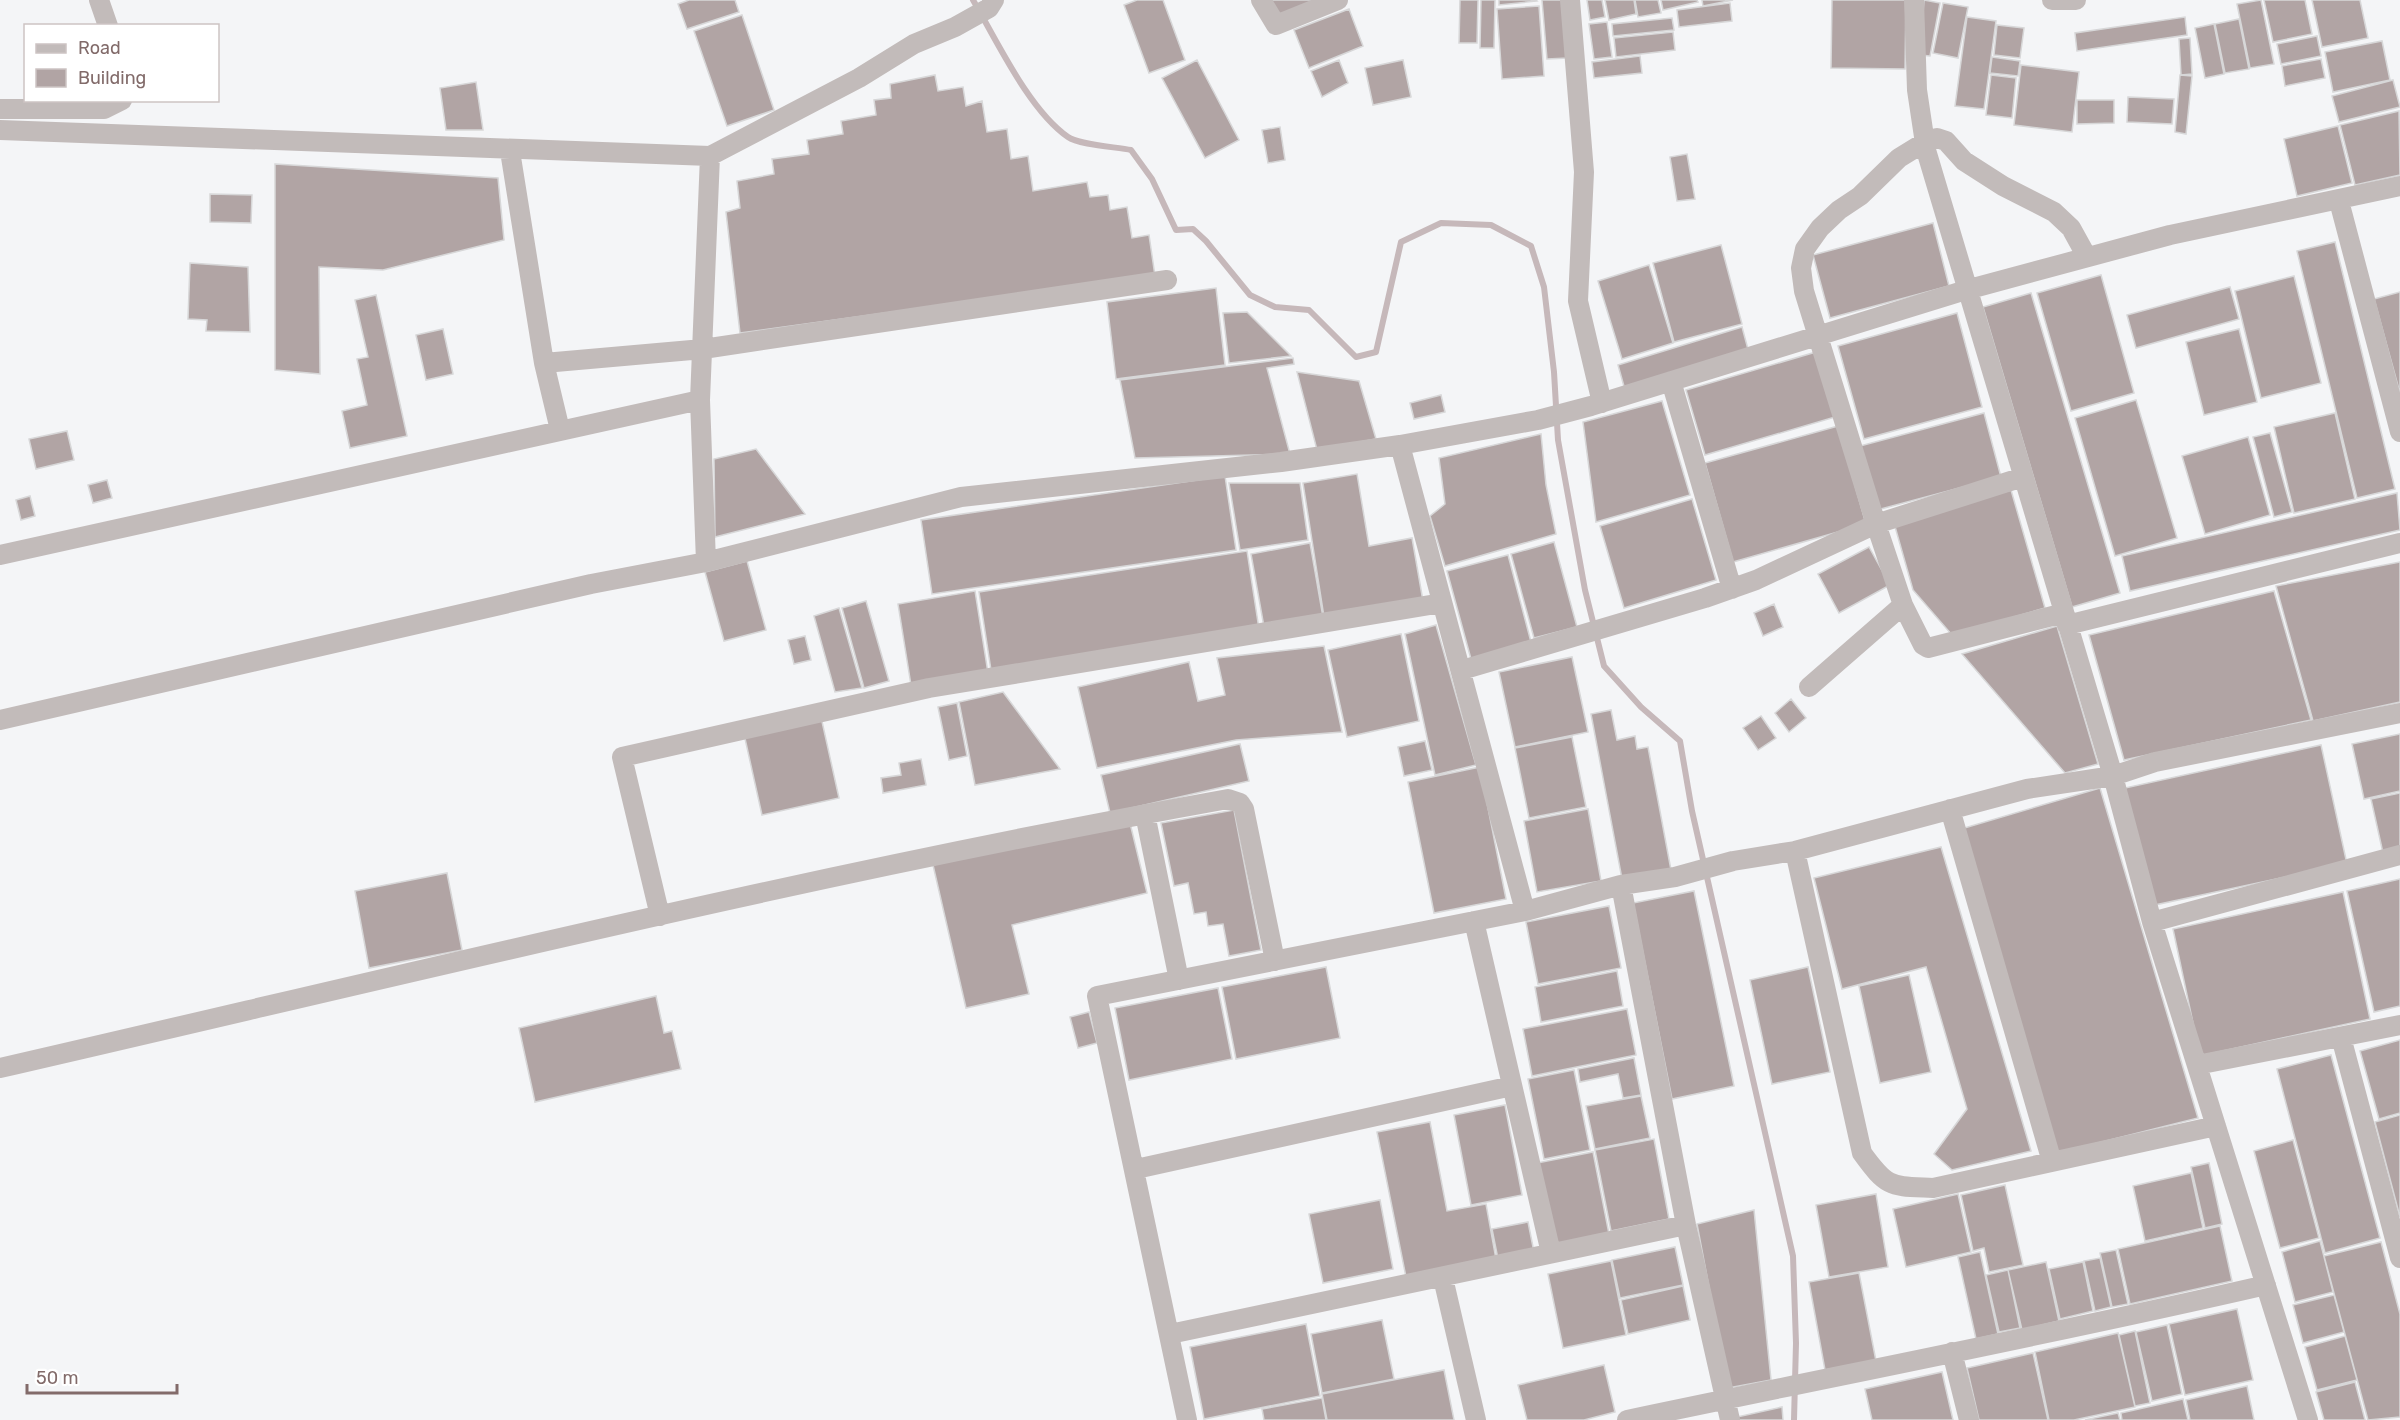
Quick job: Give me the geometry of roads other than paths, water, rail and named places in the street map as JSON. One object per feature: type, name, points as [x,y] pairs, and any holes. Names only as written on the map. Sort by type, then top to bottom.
[{"type":"street","points":[[99,0],[107,24]]},
{"type":"street","points":[[1261,0],[1276,25],[1338,0]]},
{"type":"street","points":[[1570,0],[1584,172],[1578,301],[1597,405]]},
{"type":"street","points":[[1914,0],[1917,90],[1925,142],[1966,290],[2113,776],[2152,922],[2308,1420]]},
{"type":"street","points":[[2052,0],[2076,0]]},
{"type":"street","points":[[0,130],[510,151],[710,156],[859,78],[914,44],[954,27],[992,4]]},
{"type":"street","points":[[0,110],[104,109],[118,102]]},
{"type":"street","points":[[2086,257],[2071,228],[2054,212],[2003,186],[1964,161],[1946,141],[1937,138],[1925,142],[1899,158],[1860,196],[1839,210],[1820,228],[1805,249],[1801,268],[1804,291],[1903,605],[1923,645],[1928,648],[2066,619],[2400,543]]},
{"type":"street","points":[[510,151],[544,363],[560,430]]},
{"type":"street","points":[[706,562],[700,400],[710,156]]},
{"type":"street","points":[[0,720],[591,584],[706,562],[961,497],[1281,462],[1400,445],[1538,420],[1597,405],[1966,290],[2086,257],[2170,235],[2339,201],[2400,186]]},
{"type":"street","points":[[2339,201],[2400,432]]},
{"type":"street","points":[[544,363],[703,349],[1167,280]]},
{"type":"street","points":[[1671,381],[1732,589]]},
{"type":"street","points":[[0,555],[262,499],[700,400]]},
{"type":"street","points":[[1400,445],[1525,911]]},
{"type":"street","points":[[1462,670],[1616,626],[1732,589],[1876,524],[2023,477]]},
{"type":"street","points":[[660,916],[622,757],[929,688],[1442,603]]},
{"type":"street","points":[[1809,687],[1903,605]]},
{"type":"street","points":[[1187,1420],[1136,1169],[1097,996],[1525,911],[1621,885],[1675,877],[1733,861],[1795,851],[2027,789],[2113,776],[2155,762],[2400,713]]},
{"type":"street","points":[[0,1068],[660,916],[1059,830],[1228,800],[1240,803],[1244,809],[1275,961]]},
{"type":"street","points":[[1950,809],[2052,1162]]},
{"type":"street","points":[[1145,814],[1179,980]]},
{"type":"street","points":[[1795,851],[1862,1153],[1876,1173],[1892,1186],[1933,1188],[2216,1126]]},
{"type":"street","points":[[2152,922],[2400,855]]},
{"type":"street","points":[[1621,885],[1686,1224],[1730,1420]]},
{"type":"street","points":[[1474,921],[1551,1253]]},
{"type":"street","points":[[2197,1065],[2400,1025]]},
{"type":"street","points":[[2342,1037],[2400,1258]]},
{"type":"street","points":[[1136,1169],[1512,1086]]},
{"type":"street","points":[[1170,1334],[1443,1278],[1686,1224]]},
{"type":"street","points":[[1443,1278],[1476,1420]]},
{"type":"street","points":[[1627,1420],[2078,1328],[2266,1286]]},
{"type":"street","points":[[1952,1352],[1969,1420]]},
{"type":"waterway","points":[[973,0],[1027,93],[1054,125],[1073,140],[1131,150],[1152,179],[1176,230],[1193,229],[1206,241],[1250,295],[1275,307],[1309,310],[1356,357],[1376,352],[1401,242],[1441,223],[1491,225],[1531,246],[1544,287],[1554,372],[1558,440],[1585,590],[1604,666],[1641,707],[1680,741],[1692,811],[1793,1256],[1796,1343],[1794,1420]]}]
